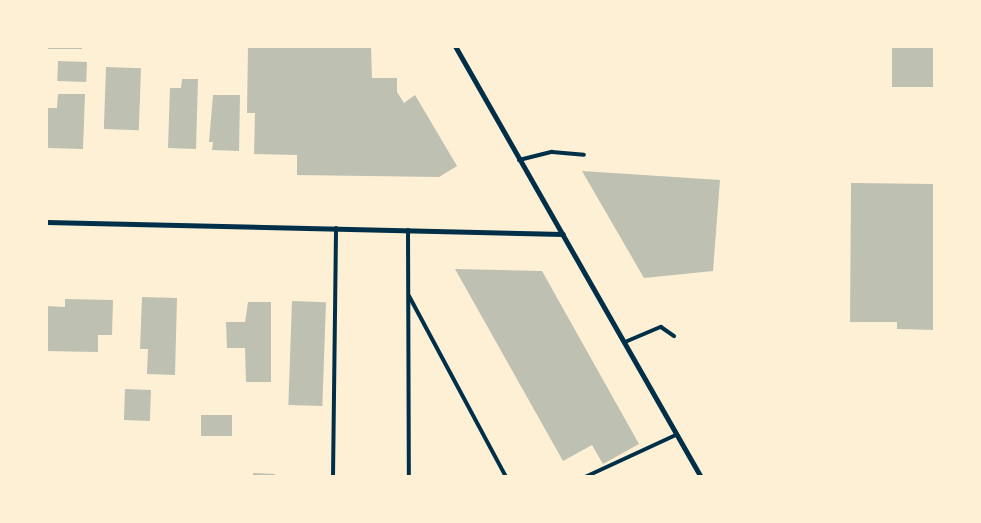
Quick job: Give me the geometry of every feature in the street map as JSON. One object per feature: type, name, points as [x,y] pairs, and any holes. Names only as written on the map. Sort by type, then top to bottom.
[{"type":"street","points":[[455,46],[625,342],[700,477]]},
{"type":"street","points":[[46,222],[563,234]]},
{"type":"lane","points":[[519,160],[552,152],[584,155]]},
{"type":"lane","points":[[333,477],[336,228]]},
{"type":"lane","points":[[408,230],[409,477]]},
{"type":"lane","points":[[408,294],[506,477]]},
{"type":"lane","points":[[625,342],[661,327],[674,336]]},
{"type":"lane","points":[[585,477],[676,435]]},
{"type":"building","points":[[46,46],[82,46],[82,49],[46,49]]},
{"type":"building","points":[[248,46],[371,46],[372,78],[397,78],[397,92],[404,103],[415,95],[457,166],[439,177],[297,175],[297,155],[254,154],[255,113],[247,113]]},
{"type":"building","points":[[892,46],[935,46],[935,87],[892,87]]},
{"type":"building","points":[[58,61],[87,62],[86,82],[57,81]]},
{"type":"building","points":[[106,67],[141,68],[139,130],[104,129]]},
{"type":"building","points":[[182,79],[198,79],[196,149],[168,148],[170,88],[181,88]]},
{"type":"building","points":[[58,94],[85,94],[83,149],[46,148],[46,108],[57,108]]},
{"type":"building","points":[[213,95],[240,95],[239,151],[212,150],[213,142],[209,142]]},
{"type":"building","points":[[582,171],[720,180],[713,271],[644,278]]},
{"type":"building","points":[[851,183],[935,184],[935,330],[897,329],[897,322],[850,322]]},
{"type":"building","points":[[455,269],[542,271],[639,444],[603,464],[592,445],[563,461]]},
{"type":"building","points":[[142,297],[177,298],[175,375],[147,374],[148,349],[140,349]]},
{"type":"building","points":[[65,299],[113,300],[112,335],[98,335],[98,352],[46,351],[46,306],[65,307]]},
{"type":"building","points":[[292,301],[326,302],[322,406],[288,405]]},
{"type":"building","points":[[248,302],[271,302],[271,382],[246,382],[245,348],[227,348],[226,322],[245,322]]},
{"type":"building","points":[[125,389],[151,390],[150,421],[124,420]]},
{"type":"building","points":[[201,415],[232,415],[232,436],[201,436]]},
{"type":"building","points":[[253,473],[275,474],[275,477],[253,477]]}]
